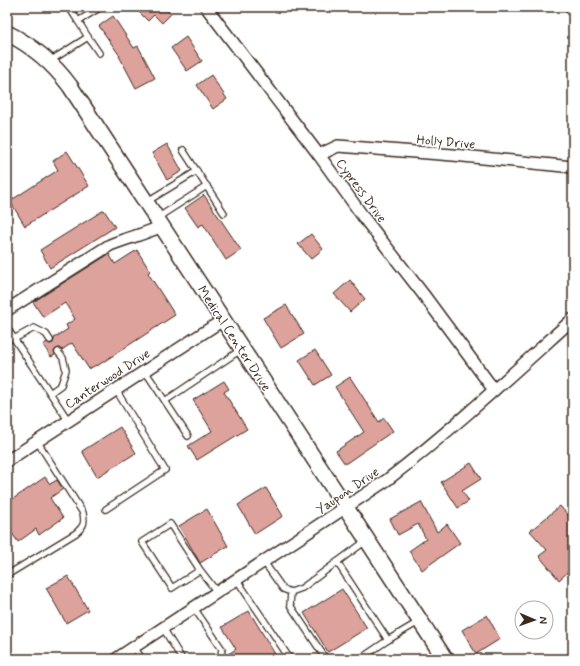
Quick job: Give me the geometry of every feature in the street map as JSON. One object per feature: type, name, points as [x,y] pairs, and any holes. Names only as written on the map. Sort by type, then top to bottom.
[{"type":"street","name":"Cypress Drive","points":[[206,7],[494,390]]},
{"type":"street","name":"Medical Center Drive","points":[[7,34],[26,44],[49,62],[70,86],[445,659]]},
{"type":"street","name":"Holly Drive","points":[[318,155],[338,146],[573,167]]},
{"type":"street","points":[[7,310],[110,245],[147,233],[160,222]]},
{"type":"street","name":"Yaupon Drive","points":[[116,659],[347,508],[387,480],[412,461],[573,319]]},
{"type":"street","name":"Canterwood Drive","points":[[7,460],[223,320]]},
{"type":"lane","points":[[69,7],[99,53]]},
{"type":"lane","points":[[78,21],[101,7]]},
{"type":"lane","points":[[49,62],[88,37]]},
{"type":"lane","points":[[183,150],[224,213]]},
{"type":"lane","points":[[146,202],[197,171]]},
{"type":"lane","points":[[160,222],[207,186]]},
{"type":"lane","points":[[7,328],[68,420]]},
{"type":"lane","points":[[14,339],[34,328],[46,334],[50,340]]},
{"type":"lane","points":[[165,400],[242,349]]},
{"type":"lane","points":[[50,393],[61,385],[66,370],[63,358],[58,352]]},
{"type":"lane","points":[[145,371],[188,436]]},
{"type":"lane","points":[[106,509],[165,470],[116,390]]},
{"type":"lane","points":[[7,575],[76,533],[82,528],[85,521],[83,513],[37,441]]},
{"type":"lane","points":[[200,570],[172,588],[142,542],[170,524],[200,570],[217,592]]},
{"type":"lane","points":[[264,562],[283,588],[291,592],[302,588],[368,540]]},
{"type":"lane","points":[[337,562],[388,640]]},
{"type":"lane","points":[[237,580],[290,659]]},
{"type":"lane","points":[[291,592],[290,605],[326,659]]},
{"type":"lane","points":[[194,608],[222,649],[221,655]]},
{"type":"lane","points":[[360,659],[420,621]]},
{"type":"lane","points":[[163,628],[182,659]]},
{"type":"lane","points":[[134,647],[142,659]]},
{"type":"building","points":[[134,7],[164,7],[171,14],[162,23],[154,15],[148,21]]},
{"type":"building","points":[[113,16],[134,48],[138,46],[155,78],[136,88],[120,56],[99,26]]},
{"type":"building","points":[[186,37],[202,61],[187,71],[171,48]]},
{"type":"building","points":[[211,75],[227,99],[213,109],[197,85]]},
{"type":"building","points":[[167,144],[182,171],[167,180],[152,153]]},
{"type":"building","points":[[67,151],[89,186],[25,226],[10,201],[58,170],[53,161]]},
{"type":"building","points":[[204,195],[241,250],[226,260],[203,224],[198,227],[185,208]]},
{"type":"building","points":[[104,210],[115,227],[50,268],[40,250]]},
{"type":"building","points":[[311,234],[323,249],[311,259],[298,244]]},
{"type":"building","points":[[137,250],[150,271],[148,273],[175,315],[97,366],[96,365],[89,369],[72,343],[62,350],[59,348],[56,349],[54,351],[55,355],[51,357],[43,345],[47,342],[50,344],[53,343],[54,338],[68,329],[66,325],[75,319],[65,303],[43,317],[33,302],[109,254],[115,264]]},
{"type":"building","points":[[350,280],[365,299],[350,312],[334,294]]},
{"type":"building","points":[[286,305],[304,334],[281,348],[263,318]]},
{"type":"building","points":[[315,350],[331,375],[315,385],[299,360]]},
{"type":"building","points":[[350,377],[379,422],[384,418],[393,431],[345,464],[336,451],[364,432],[335,387]]},
{"type":"building","points":[[224,381],[229,389],[224,392],[247,429],[197,460],[188,446],[212,431],[193,400]]},
{"type":"building","points":[[120,427],[136,453],[97,477],[82,451]]},
{"type":"building","points":[[471,463],[481,479],[462,491],[469,501],[458,508],[441,482]]},
{"type":"building","points":[[45,477],[50,484],[57,480],[63,489],[50,498],[63,518],[39,535],[36,529],[18,542],[7,526],[7,503]]},
{"type":"building","points":[[266,488],[283,516],[255,534],[238,505]]},
{"type":"building","points":[[421,502],[437,532],[447,524],[460,543],[422,570],[409,551],[426,539],[418,524],[398,535],[390,519]]},
{"type":"building","points":[[560,506],[573,521],[573,578],[568,572],[559,580],[539,556],[547,550],[530,531]]},
{"type":"building","points":[[207,509],[228,546],[200,563],[179,526]]},
{"type":"building","points":[[68,576],[88,610],[66,623],[46,588]]},
{"type":"building","points":[[342,589],[367,628],[328,652],[304,613]]},
{"type":"building","points":[[249,611],[278,659],[222,659],[236,649],[222,627]]},
{"type":"building","points":[[487,615],[500,639],[476,654],[462,630]]}]
